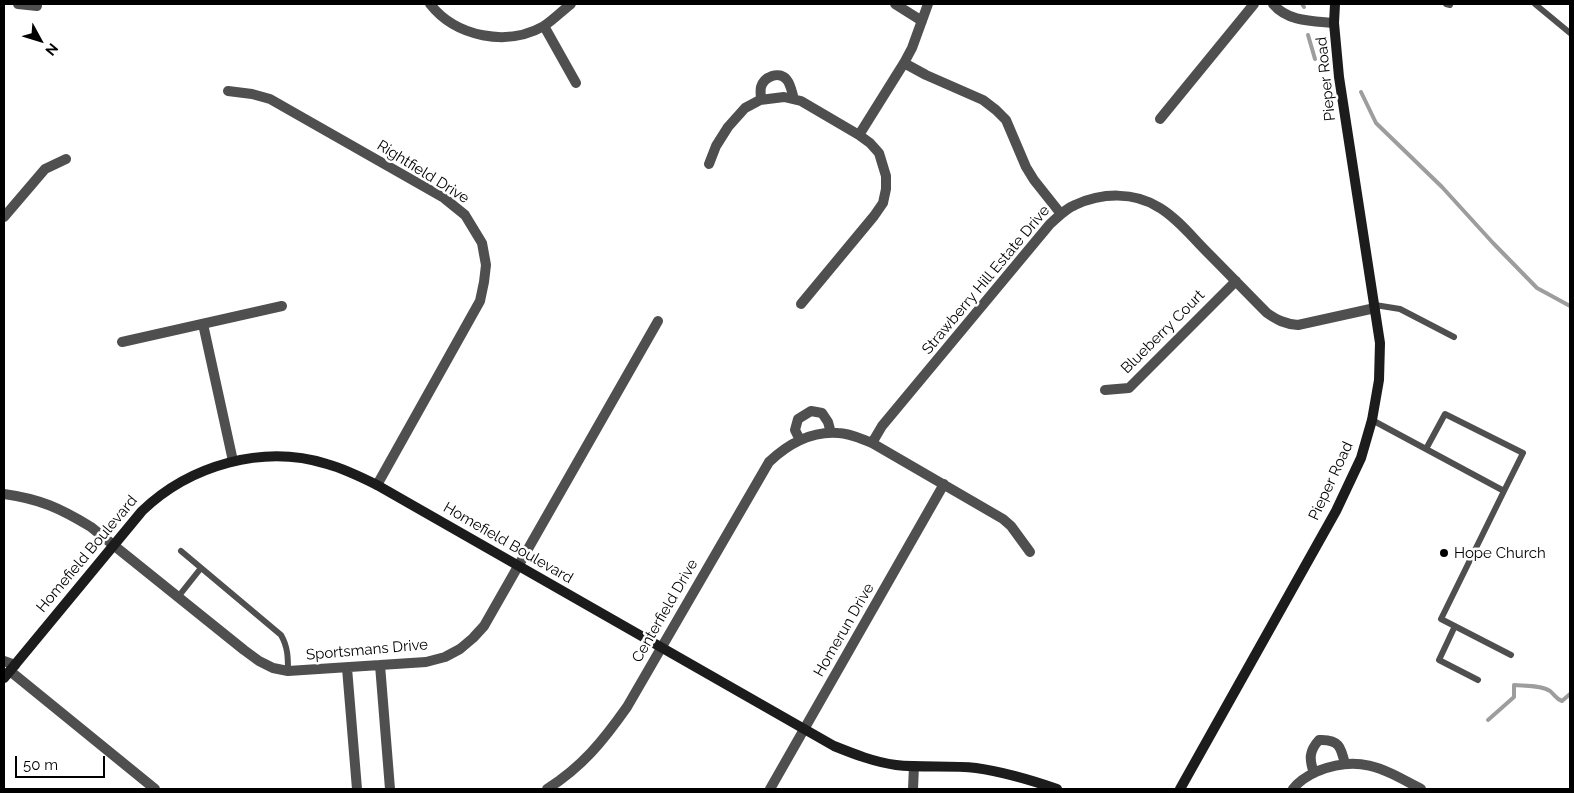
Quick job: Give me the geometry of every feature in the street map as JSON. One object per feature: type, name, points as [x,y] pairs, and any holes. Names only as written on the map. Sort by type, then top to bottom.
[{"type":"street","points":[[18,4],[37,6]]},
{"type":"street","points":[[430,4],[451,22],[464,30],[498,38],[513,36],[544,26],[571,4]]},
{"type":"street","points":[[895,4],[922,21]]},
{"type":"street","points":[[859,135],[912,48],[928,4]]},
{"type":"street","points":[[1160,119],[1254,4]]},
{"type":"street","points":[[1273,4],[1290,17],[1334,23]]},
{"type":"street","name":"Pieper Road","points":[[1180,789],[1336,511],[1361,458],[1372,420],[1379,380],[1380,343],[1340,86],[1334,23],[1335,4]]},
{"type":"street","points":[[544,26],[576,83]]},
{"type":"street","points":[[904,63],[926,75],[983,100],[996,110],[1006,120],[1026,167],[1034,180],[1061,214]]},
{"type":"street","points":[[761,100],[760,89],[764,80],[780,75],[786,78],[791,89],[789,98]]},
{"type":"street","name":"Rightfield Drive","points":[[228,92],[252,94],[270,99],[444,198],[465,215],[482,243],[486,265],[480,301],[377,485]]},
{"type":"street","points":[[709,164],[716,146],[728,127],[745,108],[761,100],[789,98],[801,101],[859,135],[879,153],[886,176],[886,190],[883,203],[801,304]]},
{"type":"street","points":[[4,217],[45,169],[66,159]]},
{"type":"street","name":"Strawberry Hill Estate Drive","points":[[872,443],[882,426],[1038,238],[1061,214],[1073,205],[1103,197],[1121,195],[1150,202],[1161,208],[1180,224],[1267,313],[1276,320],[1287,324],[1298,325],[1375,307]]},
{"type":"street","name":"Blueberry Court","points":[[1105,390],[1129,388],[1236,281]]},
{"type":"street","points":[[122,342],[282,306]]},
{"type":"street","name":"Sportsmans Drive","points":[[4,494],[43,501],[66,511],[91,526],[259,662],[273,668],[288,671],[347,668],[426,662],[445,657],[460,649],[484,626],[658,321]]},
{"type":"street","points":[[203,324],[233,461]]},
{"type":"street","points":[[800,440],[795,430],[798,419],[811,411],[822,412],[828,422],[831,433]]},
{"type":"street","name":"Centerfield Drive","points":[[547,789],[560,781],[597,748],[627,707],[769,462],[780,451],[800,440],[813,435],[838,433],[854,436],[872,443],[1003,519],[1011,526],[1030,552]]},
{"type":"street","name":"Homefield Boulevard","points":[[9,671],[113,544],[142,511],[167,489],[189,477],[233,461],[258,457],[284,456],[306,458],[350,472],[377,485],[834,746],[855,755],[896,765],[976,768],[1024,778],[1057,789]]},
{"type":"street","name":"Homerun Drive","points":[[770,789],[944,484]]},
{"type":"street","points":[[4,661],[9,671],[155,789]]},
{"type":"street","points":[[380,665],[390,789]]},
{"type":"street","points":[[347,668],[357,789]]},
{"type":"street","points":[[1314,773],[1311,758],[1312,747],[1320,740],[1330,739],[1336,742],[1342,752],[1345,764]]},
{"type":"street","points":[[1293,789],[1296,784],[1314,773],[1334,765],[1345,764],[1376,766],[1421,789]]},
{"type":"street","points":[[913,789],[914,766]]},
{"type":"lane","points":[[1535,4],[1570,33]]},
{"type":"lane","points":[[1375,307],[1400,309],[1454,337]]},
{"type":"lane","points":[[1426,448],[1445,414],[1523,453],[1441,619],[1511,655]]},
{"type":"lane","points":[[1372,420],[1504,491]]},
{"type":"lane","points":[[181,551],[281,634],[286,643],[288,653],[288,671]]},
{"type":"lane","points":[[178,596],[201,568]]},
{"type":"lane","points":[[1455,626],[1439,660],[1478,680]]},
{"type":"waterway","points":[[1308,35],[1315,59]]},
{"type":"waterway","points":[[1361,92],[1376,123],[1442,187],[1493,243],[1537,288],[1570,306]]},
{"type":"waterway","points":[[1488,720],[1514,697],[1514,685],[1546,689],[1562,701],[1570,694]]},
{"type":"place","name":"Hope Church","points":[[1444,553]]}]
